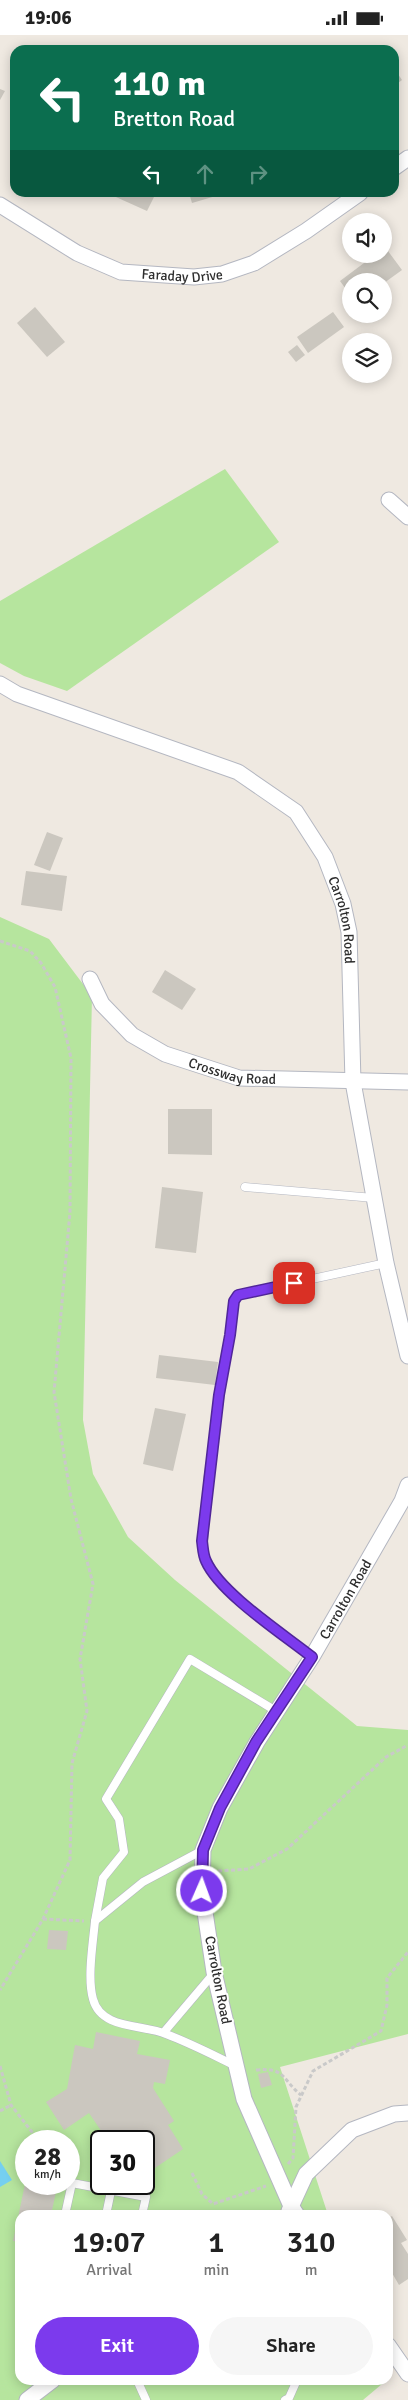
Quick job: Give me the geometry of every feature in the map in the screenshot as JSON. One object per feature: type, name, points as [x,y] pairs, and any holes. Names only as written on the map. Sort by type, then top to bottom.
[{"type":"street","name":"Faraday Drive","points":[[0,205],[77,253],[121,272],[194,277],[222,273],[254,263],[306,231],[354,197]]},
{"type":"street","points":[[390,500],[408,517]]},
{"type":"street","name":"Carrolton Road","points":[[0,684],[17,693],[238,771],[296,812],[325,857],[343,904],[349,932],[353,1082],[386,1263],[408,1356]]},
{"type":"street","name":"Crossway Road","points":[[90,979],[102,1004],[132,1035],[165,1054],[239,1078],[408,1082]]},
{"type":"street","name":"Carrolton Road","points":[[291,2210],[244,2099],[214,1972],[202,1891],[203,1850],[220,1808],[276,1711],[312,1657],[402,1501],[408,1485]]},
{"type":"street","points":[[293,2210],[306,2174],[352,2130],[394,2114],[408,2113]]},
{"type":"street","points":[[393,2352],[408,2374]]},
{"type":"street","points":[[26,2400],[46,2385]]},
{"type":"lane","points":[[245,1187],[329,1193],[354,1198],[374,1198]]},
{"type":"lane","points":[[312,1657],[229,1589],[206,1561],[203,1550],[209,1469],[234,1301],[238,1295],[386,1263]]},
{"type":"lane","points":[[236,2066],[164,2033],[126,2026],[102,2013],[93,1999],[92,1975],[95,1921],[104,1878],[124,1852],[119,1819],[106,1799],[190,1659],[276,1711]]},
{"type":"lane","points":[[95,1921],[143,1882],[203,1850]]},
{"type":"lane","points":[[164,2033],[214,1972]]},
{"type":"lane","points":[[66,2210],[72,2183],[90,2187]]},
{"type":"lane","points":[[107,2210],[110,2195]]},
{"type":"lane","points":[[134,2195],[146,2197],[143,2210]]},
{"type":"lane","points":[[139,2385],[146,2400]]},
{"type":"lane","points":[[285,2400],[289,2398],[295,2385]]},
{"type":"path","points":[[0,941],[30,951],[55,987],[70,1058],[70,1211],[54,1392],[71,1499],[93,1584],[80,1659],[87,1711],[72,1763],[70,1860],[42,1919],[0,1990]]},
{"type":"path","points":[[202,1872],[249,1869],[287,1849],[386,1757],[408,1745]]},
{"type":"path","points":[[42,1919],[95,1921]]},
{"type":"path","points":[[192,2173],[202,2194],[214,2205],[265,2186],[293,2158],[296,2107],[313,2071],[381,2031],[387,2005],[387,1978],[408,1952]]},
{"type":"path","points":[[0,2066],[11,2105],[30,2130]]},
{"type":"path","points":[[256,2070],[270,2068],[286,2076],[291,2087],[301,2095]]},
{"type":"path","points":[[0,2111],[11,2105]]},
{"type":"green space","points":[[225,469],[279,542],[67,691],[24,676],[0,663],[0,601]]},
{"type":"green space","points":[[0,917],[49,939],[92,996],[83,1420],[93,1474],[128,1537],[175,1580],[357,1726],[408,1730],[408,2034],[280,2067],[326,2210],[15,2210],[15,2385],[381,2385],[363,2400],[0,2400]]},
{"type":"water","points":[[0,2161],[12,2180],[0,2187]]},
{"type":"building","points":[[0,89],[5,91],[0,100]]},
{"type":"building","points":[[116,197],[154,197],[147,211]]},
{"type":"building","points":[[190,197],[212,197],[192,203]]},
{"type":"building","points":[[392,256],[402,270],[392,277],[392,273],[351,273],[364,263],[392,263]]},
{"type":"building","points":[[35,307],[65,342],[47,357],[17,323]]},
{"type":"building","points":[[333,312],[344,327],[308,353],[297,337]]},
{"type":"building","points":[[297,345],[305,355],[296,362],[288,352]]},
{"type":"building","points":[[47,832],[63,838],[50,871],[34,865]]},
{"type":"building","points":[[26,871],[67,876],[62,911],[21,905]]},
{"type":"building","points":[[165,970],[196,989],[182,1010],[152,992]]},
{"type":"building","points":[[168,1109],[212,1109],[212,1155],[168,1154]]},
{"type":"building","points":[[162,1187],[203,1192],[196,1253],[155,1248]]},
{"type":"building","points":[[159,1355],[218,1362],[215,1385],[156,1378]]},
{"type":"building","points":[[155,1408],[186,1414],[173,1471],[143,1464]]},
{"type":"building","points":[[49,1930],[68,1931],[66,1950],[47,1949]]},
{"type":"building","points":[[96,2032],[140,2041],[137,2054],[170,2060],[165,2084],[154,2082],[153,2088],[174,2121],[168,2125],[183,2149],[155,2168],[155,2130],[101,2130],[89,2113],[64,2130],[46,2102],[67,2089],[75,2045],[93,2049]]},
{"type":"building","points":[[268,2072],[272,2085],[261,2088],[258,2074]]},
{"type":"building","points":[[23,2195],[55,2195],[52,2210],[20,2210]]},
{"type":"building","points":[[393,2218],[407,2240],[401,2243],[408,2254],[408,2279],[399,2285],[393,2275]]},
{"type":"route","points":[[202,1891],[203,1850],[220,1808],[256,1742],[312,1657],[242,1602],[223,1583],[206,1561],[202,1541],[219,1395],[234,1301],[238,1295],[294,1283]]}]
